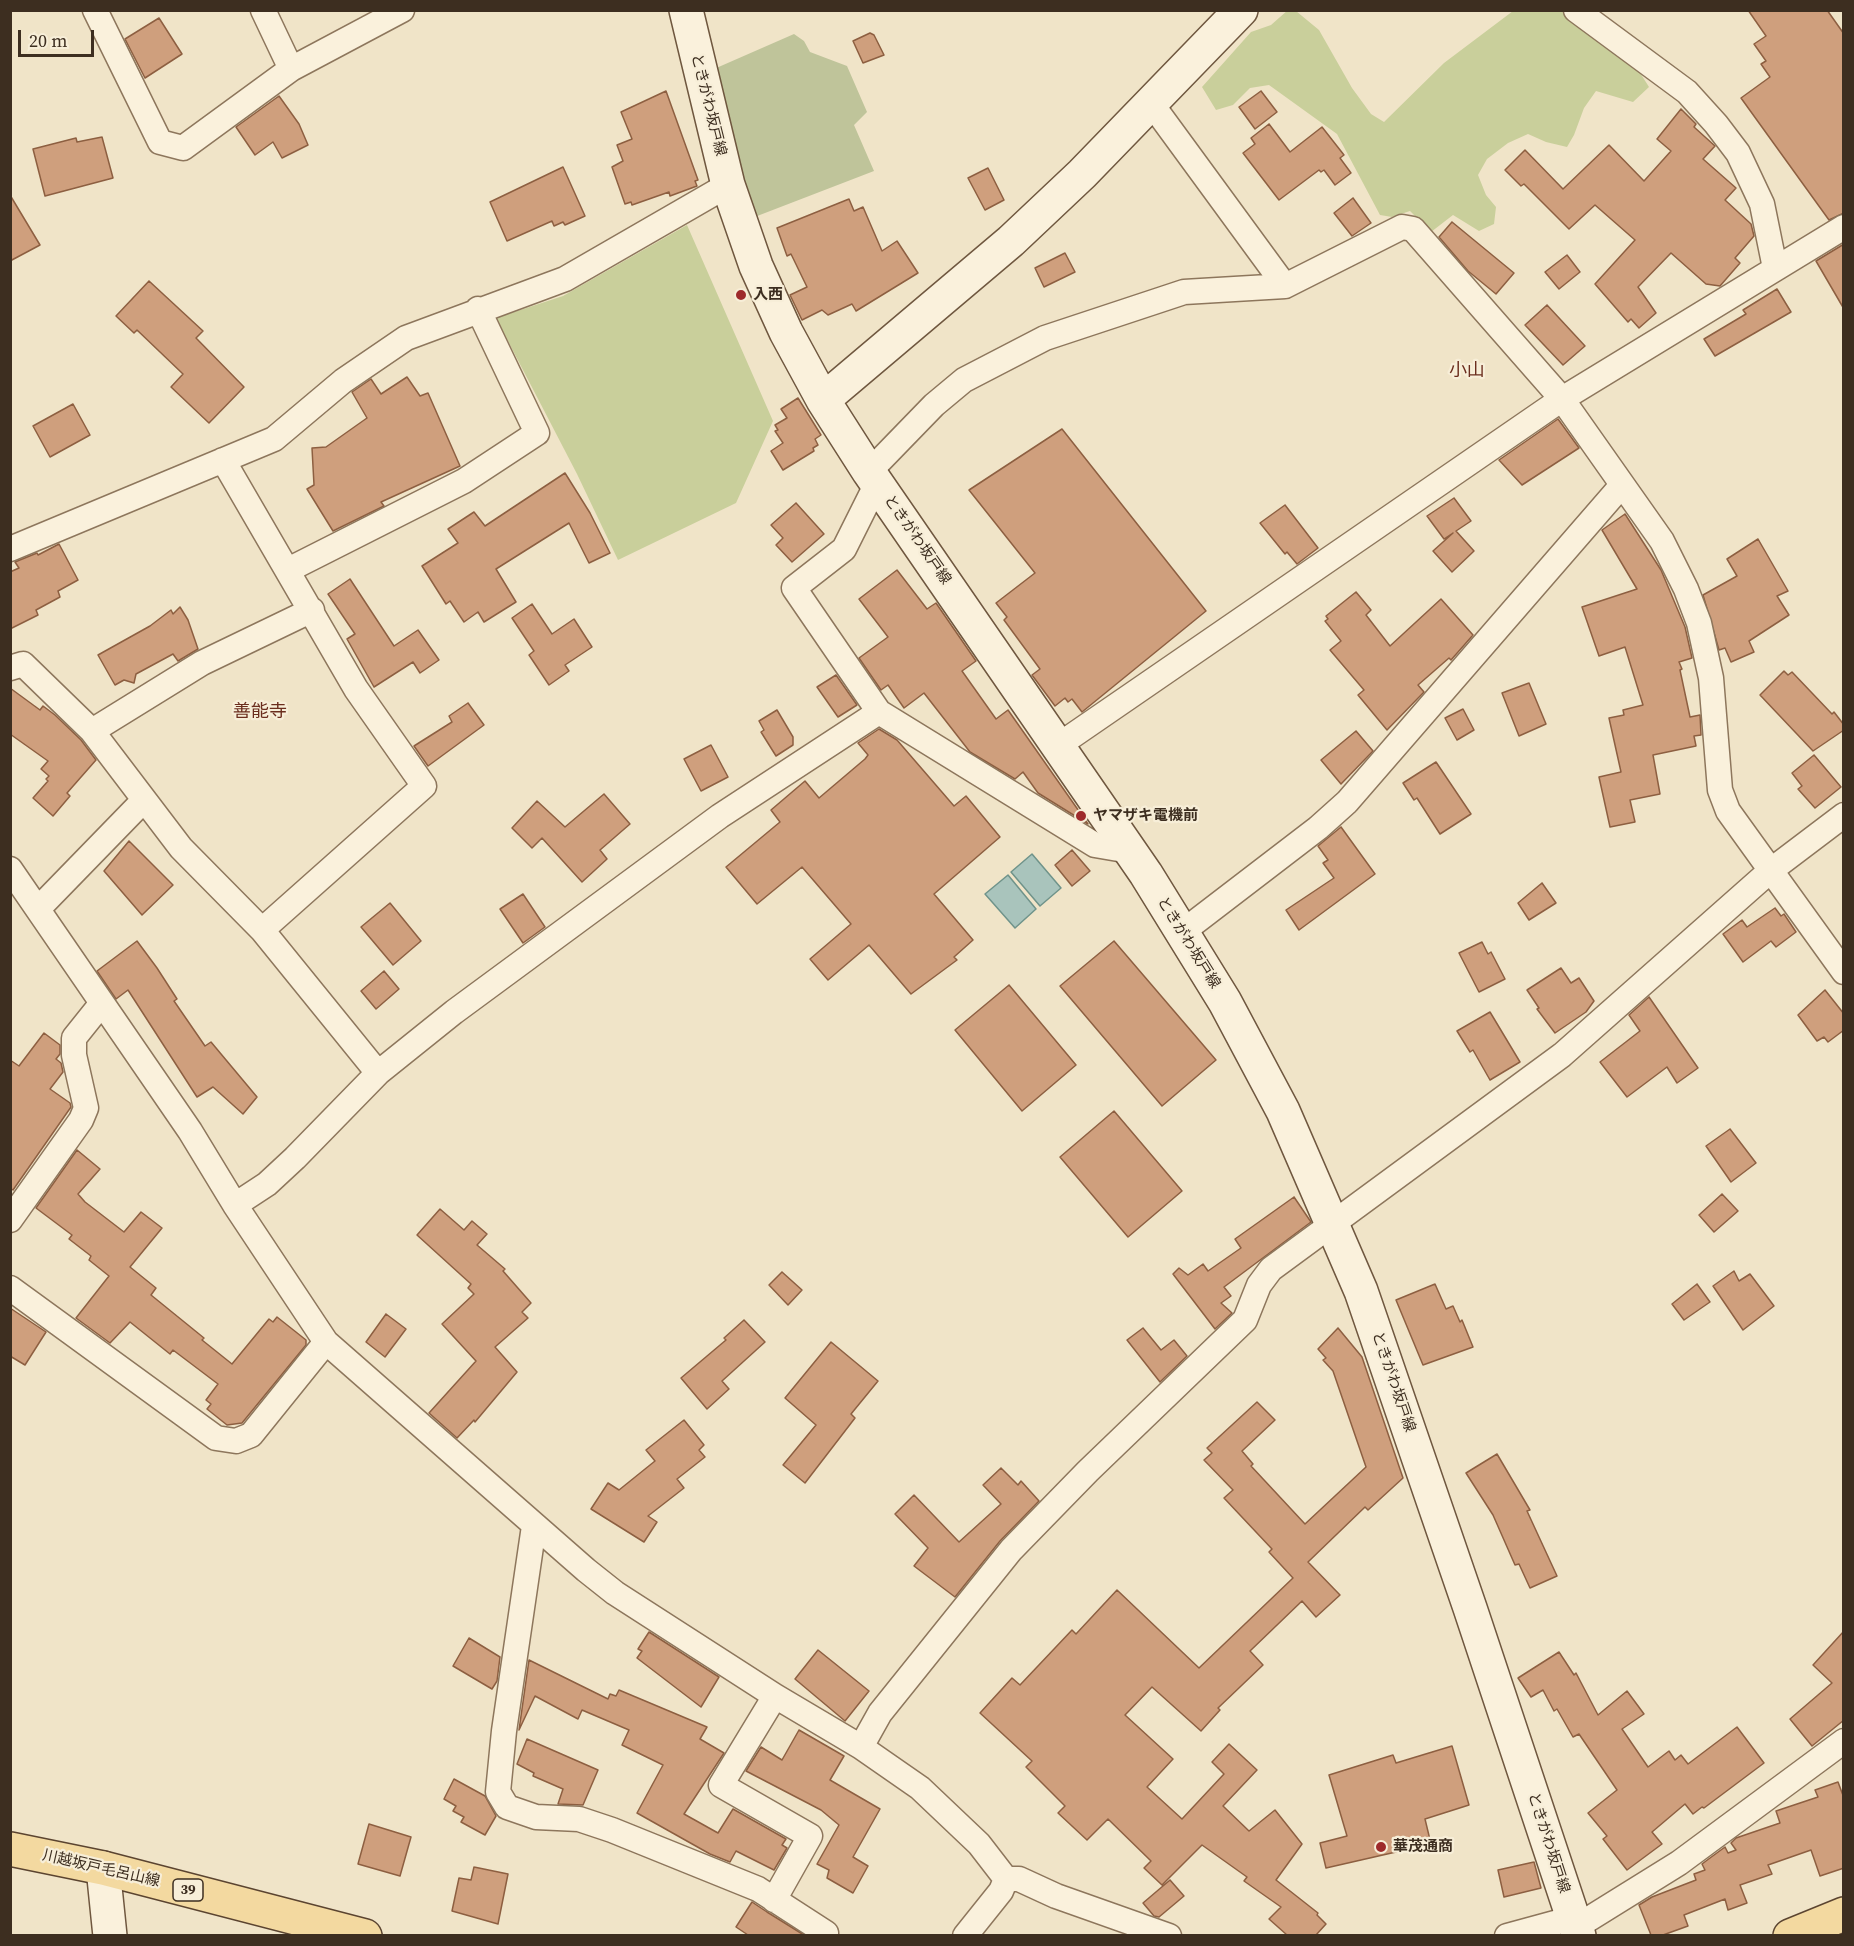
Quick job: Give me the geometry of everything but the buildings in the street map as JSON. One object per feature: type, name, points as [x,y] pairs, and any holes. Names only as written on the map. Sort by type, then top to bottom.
[{"type":"main road","name":"ときがわ坂戸線","points":[[686,10],[728,184],[756,266],[786,332],[823,400],[873,477],[1059,745],[1130,851],[1181,933],[1256,1057],[1335,1225],[1361,1291],[1470,1608],[1576,1927]]},
{"type":"main road","points":[[823,400],[1011,241],[1082,174],[1241,10]]},
{"type":"main road","name":"川越坂戸毛呂山線","points":[[10,1849],[103,1868],[365,1935]]},
{"type":"main road","points":[[103,1868],[110,1935]]},
{"type":"main road","points":[[1790,1935],[1844,1914]]},
{"type":"street","points":[[95,10],[160,142],[183,148],[291,69],[402,10]]},
{"type":"street","points":[[263,10],[291,69]]},
{"type":"street","points":[[1576,10],[1687,92],[1716,124],[1738,153],[1762,204],[1775,268]]},
{"type":"street","points":[[1150,103],[1285,286]]},
{"type":"street","points":[[10,549],[274,439],[343,381],[406,338],[478,309],[565,279],[728,184]]},
{"type":"street","points":[[1130,851],[1095,845],[879,712],[794,588],[844,549],[873,477],[934,405],[964,380],[1045,338],[1184,292],[1285,286],[1402,227],[1413,229],[1562,399],[1662,541],[1700,622],[1711,678],[1720,790],[1728,811],[1844,972]]},
{"type":"street","points":[[1059,745],[1562,399],[1844,227]]},
{"type":"street","points":[[288,570],[464,481],[537,433],[478,309]]},
{"type":"street","points":[[224,460],[356,689],[424,786],[262,930]]},
{"type":"street","points":[[1181,933],[1318,828],[1347,802],[1622,484]]},
{"type":"street","points":[[92,730],[202,663],[312,610]]},
{"type":"street","points":[[10,668],[23,664],[92,730],[181,848],[262,930],[378,1073]]},
{"type":"street","points":[[235,1206],[267,1184],[378,1073],[454,1012],[711,822],[879,712]]},
{"type":"street","points":[[38,909],[144,801]]},
{"type":"street","points":[[861,1747],[880,1713],[1011,1550],[1088,1471],[1245,1320],[1259,1285],[1271,1269],[1335,1225],[1562,1055],[1770,871],[1844,815]]},
{"type":"street","points":[[10,869],[190,1131],[235,1206],[326,1342],[534,1526],[615,1593],[775,1696],[861,1747],[920,1788],[979,1844],[1006,1879]]},
{"type":"street","points":[[10,1220],[81,1120],[86,1108],[74,1054],[74,1038],[102,1003]]},
{"type":"street","points":[[10,1288],[216,1438],[236,1441],[251,1435],[326,1342]]},
{"type":"street","points":[[534,1526],[504,1731],[498,1792],[507,1807],[536,1816],[579,1820],[612,1830],[758,1890],[826,1933]]},
{"type":"street","points":[[774,1900],[810,1836],[721,1785],[775,1696]]},
{"type":"street","points":[[1507,1935],[1576,1927],[1678,1863],[1844,1741]]},
{"type":"street","points":[[1006,1879],[1020,1878],[1056,1896],[1169,1935]]},
{"type":"street","points":[[964,1935],[1001,1891],[1006,1879]]},
{"type":"green space","points":[[1288,10],[1296,11],[1319,30],[1352,88],[1371,114],[1384,122],[1444,63],[1513,11],[1561,11],[1614,54],[1637,68],[1649,87],[1633,102],[1596,91],[1584,108],[1567,147],[1546,142],[1528,134],[1508,143],[1487,159],[1478,175],[1486,195],[1496,207],[1494,224],[1479,231],[1453,215],[1431,232],[1410,211],[1392,217],[1380,215],[1337,134],[1269,85],[1250,88],[1233,105],[1216,110],[1202,87],[1251,32],[1271,25]]},
{"type":"green space","points":[[794,34],[804,41],[810,52],[847,66],[867,112],[854,125],[874,171],[752,218],[714,69]]},
{"type":"green space","points":[[687,225],[773,421],[736,503],[618,560],[577,474],[496,318],[563,296]]},
{"type":"water","points":[[1032,854],[1061,888],[1040,906],[1011,872]]},
{"type":"water","points":[[1008,875],[1036,909],[1015,928],[985,894]]},
{"type":"place","name":"入西","points":[[741,295]]},
{"type":"place","name":"ヤマザキ電機前","points":[[1081,816]]},
{"type":"place","name":"華茂通商","points":[[1381,1847]]},
{"type":"district","name":"小山","points":[[1467,371]]},
{"type":"district","name":"善能寺","points":[[260,712]]}]
